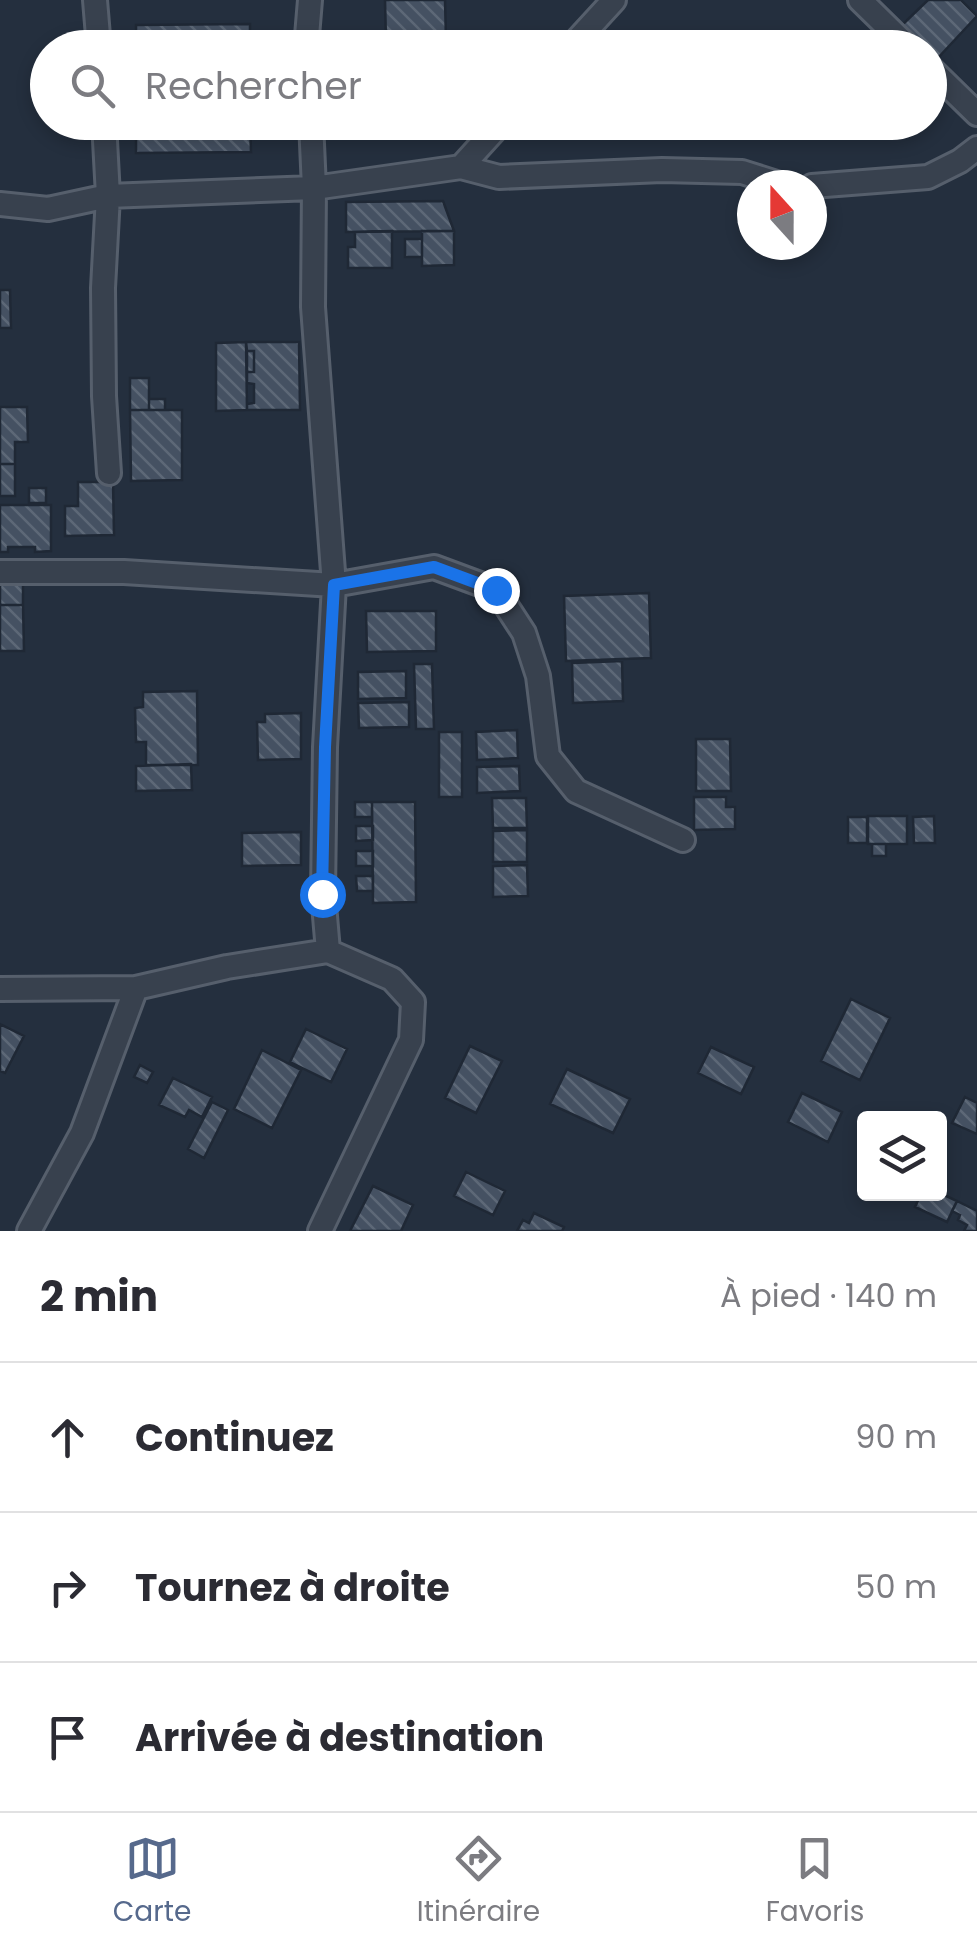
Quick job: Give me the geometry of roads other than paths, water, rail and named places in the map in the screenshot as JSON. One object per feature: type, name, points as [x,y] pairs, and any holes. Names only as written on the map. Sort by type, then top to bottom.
[{"type":"street","points":[[96,0],[97,30]]},
{"type":"street","points":[[308,30],[310,0]]},
{"type":"street","points":[[586,30],[614,0]]},
{"type":"street","points":[[860,0],[890,30]]},
{"type":"street","points":[[947,85],[977,114]]},
{"type":"street","points":[[105,140],[109,473]]},
{"type":"street","points":[[311,140],[313,307],[334,585],[322,894],[328,951]]},
{"type":"street","points":[[461,167],[486,140]]},
{"type":"street","points":[[827,185],[928,177],[977,148]]},
{"type":"street","points":[[0,204],[48,209],[108,196],[314,188],[461,167],[499,176],[662,170],[737,172]]},
{"type":"street","points":[[0,572],[124,572],[334,585],[434,567],[496,590],[524,633],[538,676],[548,756],[576,791],[683,840]]},
{"type":"street","points":[[0,989],[136,988],[227,967],[328,951],[392,980],[414,1002],[411,1040],[320,1231]]},
{"type":"street","points":[[29,1231],[82,1133],[136,988]]}]
